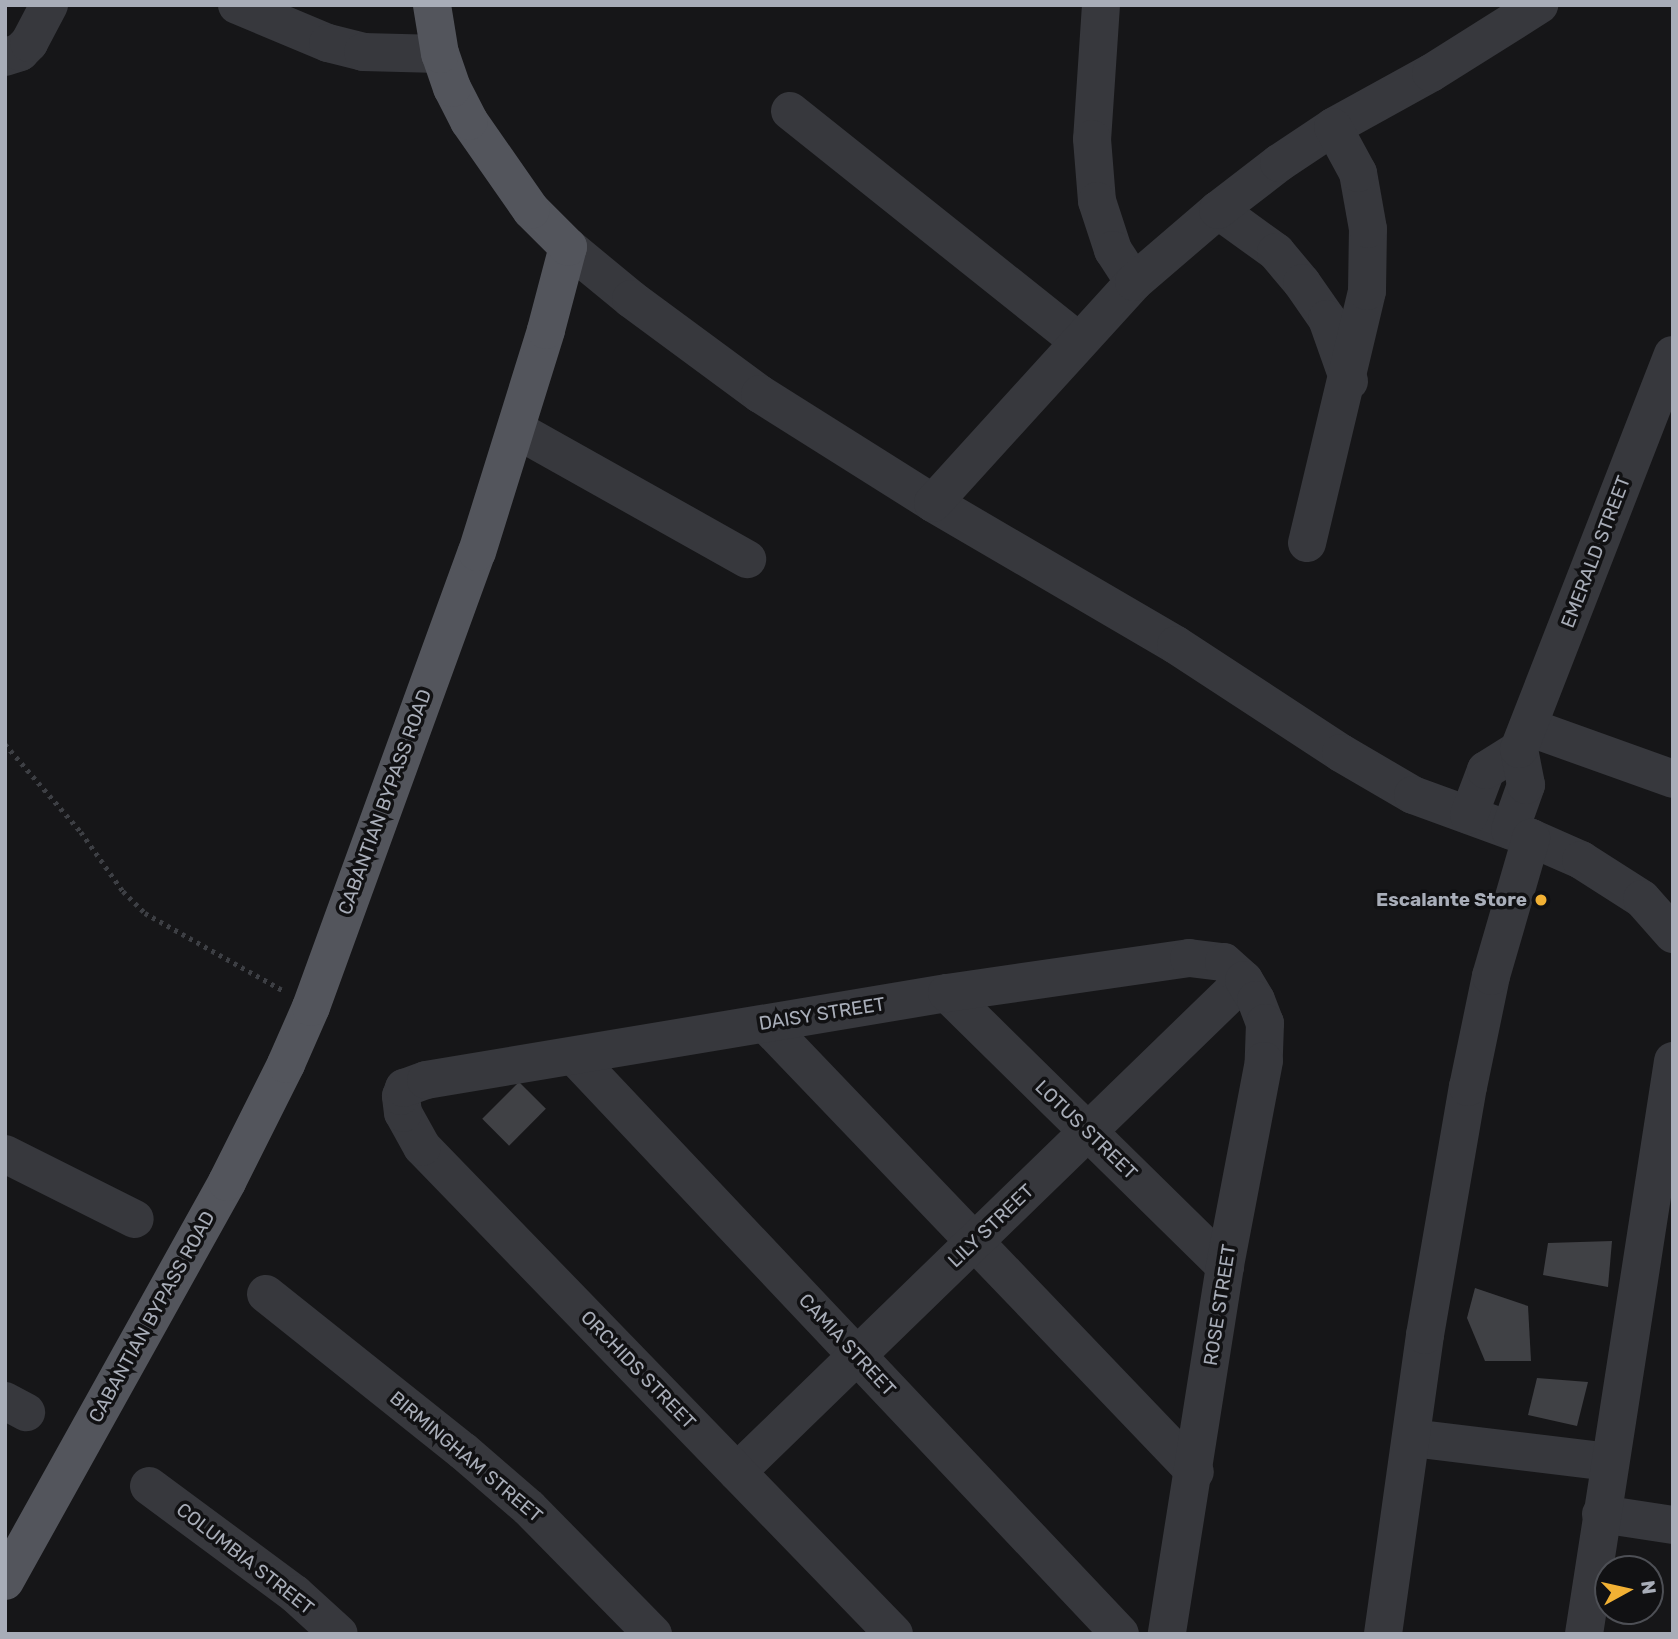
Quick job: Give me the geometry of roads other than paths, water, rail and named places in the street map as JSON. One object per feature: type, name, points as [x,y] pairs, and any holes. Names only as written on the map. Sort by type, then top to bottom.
[{"type":"main road","points":[[432,5],[440,54],[463,110],[501,171],[531,210],[568,247]]},
{"type":"main road","name":"CABANTIAN BYPASS ROAD","points":[[5,1581],[227,1182],[264,1112],[311,1007],[472,564],[517,430],[568,247]]},
{"type":"street","points":[[5,57],[20,52],[29,43],[49,5]]},
{"type":"street","points":[[237,5],[328,43],[362,52],[440,54]]},
{"type":"street","points":[[1101,5],[1092,139],[1097,201],[1113,250],[1134,282]]},
{"type":"street","points":[[933,503],[1134,282],[1218,210],[1279,163],[1333,127],[1431,73],[1539,5]]},
{"type":"street","points":[[790,111],[1078,341]]},
{"type":"street","points":[[1307,543],[1349,380],[1367,291],[1368,229],[1358,173],[1333,127]]},
{"type":"street","points":[[1218,210],[1276,252],[1302,284],[1327,319],[1349,380]]},
{"type":"street","points":[[568,247],[631,299],[760,394],[933,503],[1176,645],[1340,753],[1413,795],[1520,834],[1581,860],[1642,899],[1673,934]]},
{"type":"street","name":"EMERALD STREET","points":[[1523,738],[1673,355]]},
{"type":"street","points":[[517,430],[747,559]]},
{"type":"street","points":[[1469,815],[1486,770],[1523,738]]},
{"type":"street","points":[[1523,738],[1673,779]]},
{"type":"street","points":[[1383,1634],[1425,1335],[1468,1087],[1520,834],[1526,785],[1523,738]]},
{"type":"street","name":"DAISY STREET","points":[[401,1096],[404,1088],[413,1083],[947,993],[1198,957],[1224,962],[1244,981]]},
{"type":"street","name":"LILY STREET","points":[[737,1472],[1244,981]]},
{"type":"street","name":"ROSE STREET","points":[[1167,1634],[1195,1472],[1225,1266],[1266,1039],[1261,1012],[1244,981]]},
{"type":"street","name":"LOTUS STREET","points":[[947,993],[1225,1266]]},
{"type":"street","points":[[766,1024],[1195,1472]]},
{"type":"street","name":"CAMIA STREET","points":[[574,1056],[1120,1634]]},
{"type":"street","points":[[1584,1634],[1609,1462],[1666,1144],[1673,1061]]},
{"type":"street","name":"ORCHIDS STREET","points":[[401,1096],[403,1112],[422,1147],[894,1634]]},
{"type":"street","points":[[5,1154],[135,1219]]},
{"type":"street","name":"BIRMINGHAM STREET","points":[[267,1294],[463,1451],[529,1508],[653,1634]]},
{"type":"street","points":[[1412,1438],[1609,1462]]},
{"type":"street","name":"COLUMBIA STREET","points":[[149,1486],[295,1594],[339,1634]]},
{"type":"street","points":[[1601,1514],[1673,1525]]},
{"type":"place","name":"Escalante Store","points":[[1541,900]]}]
